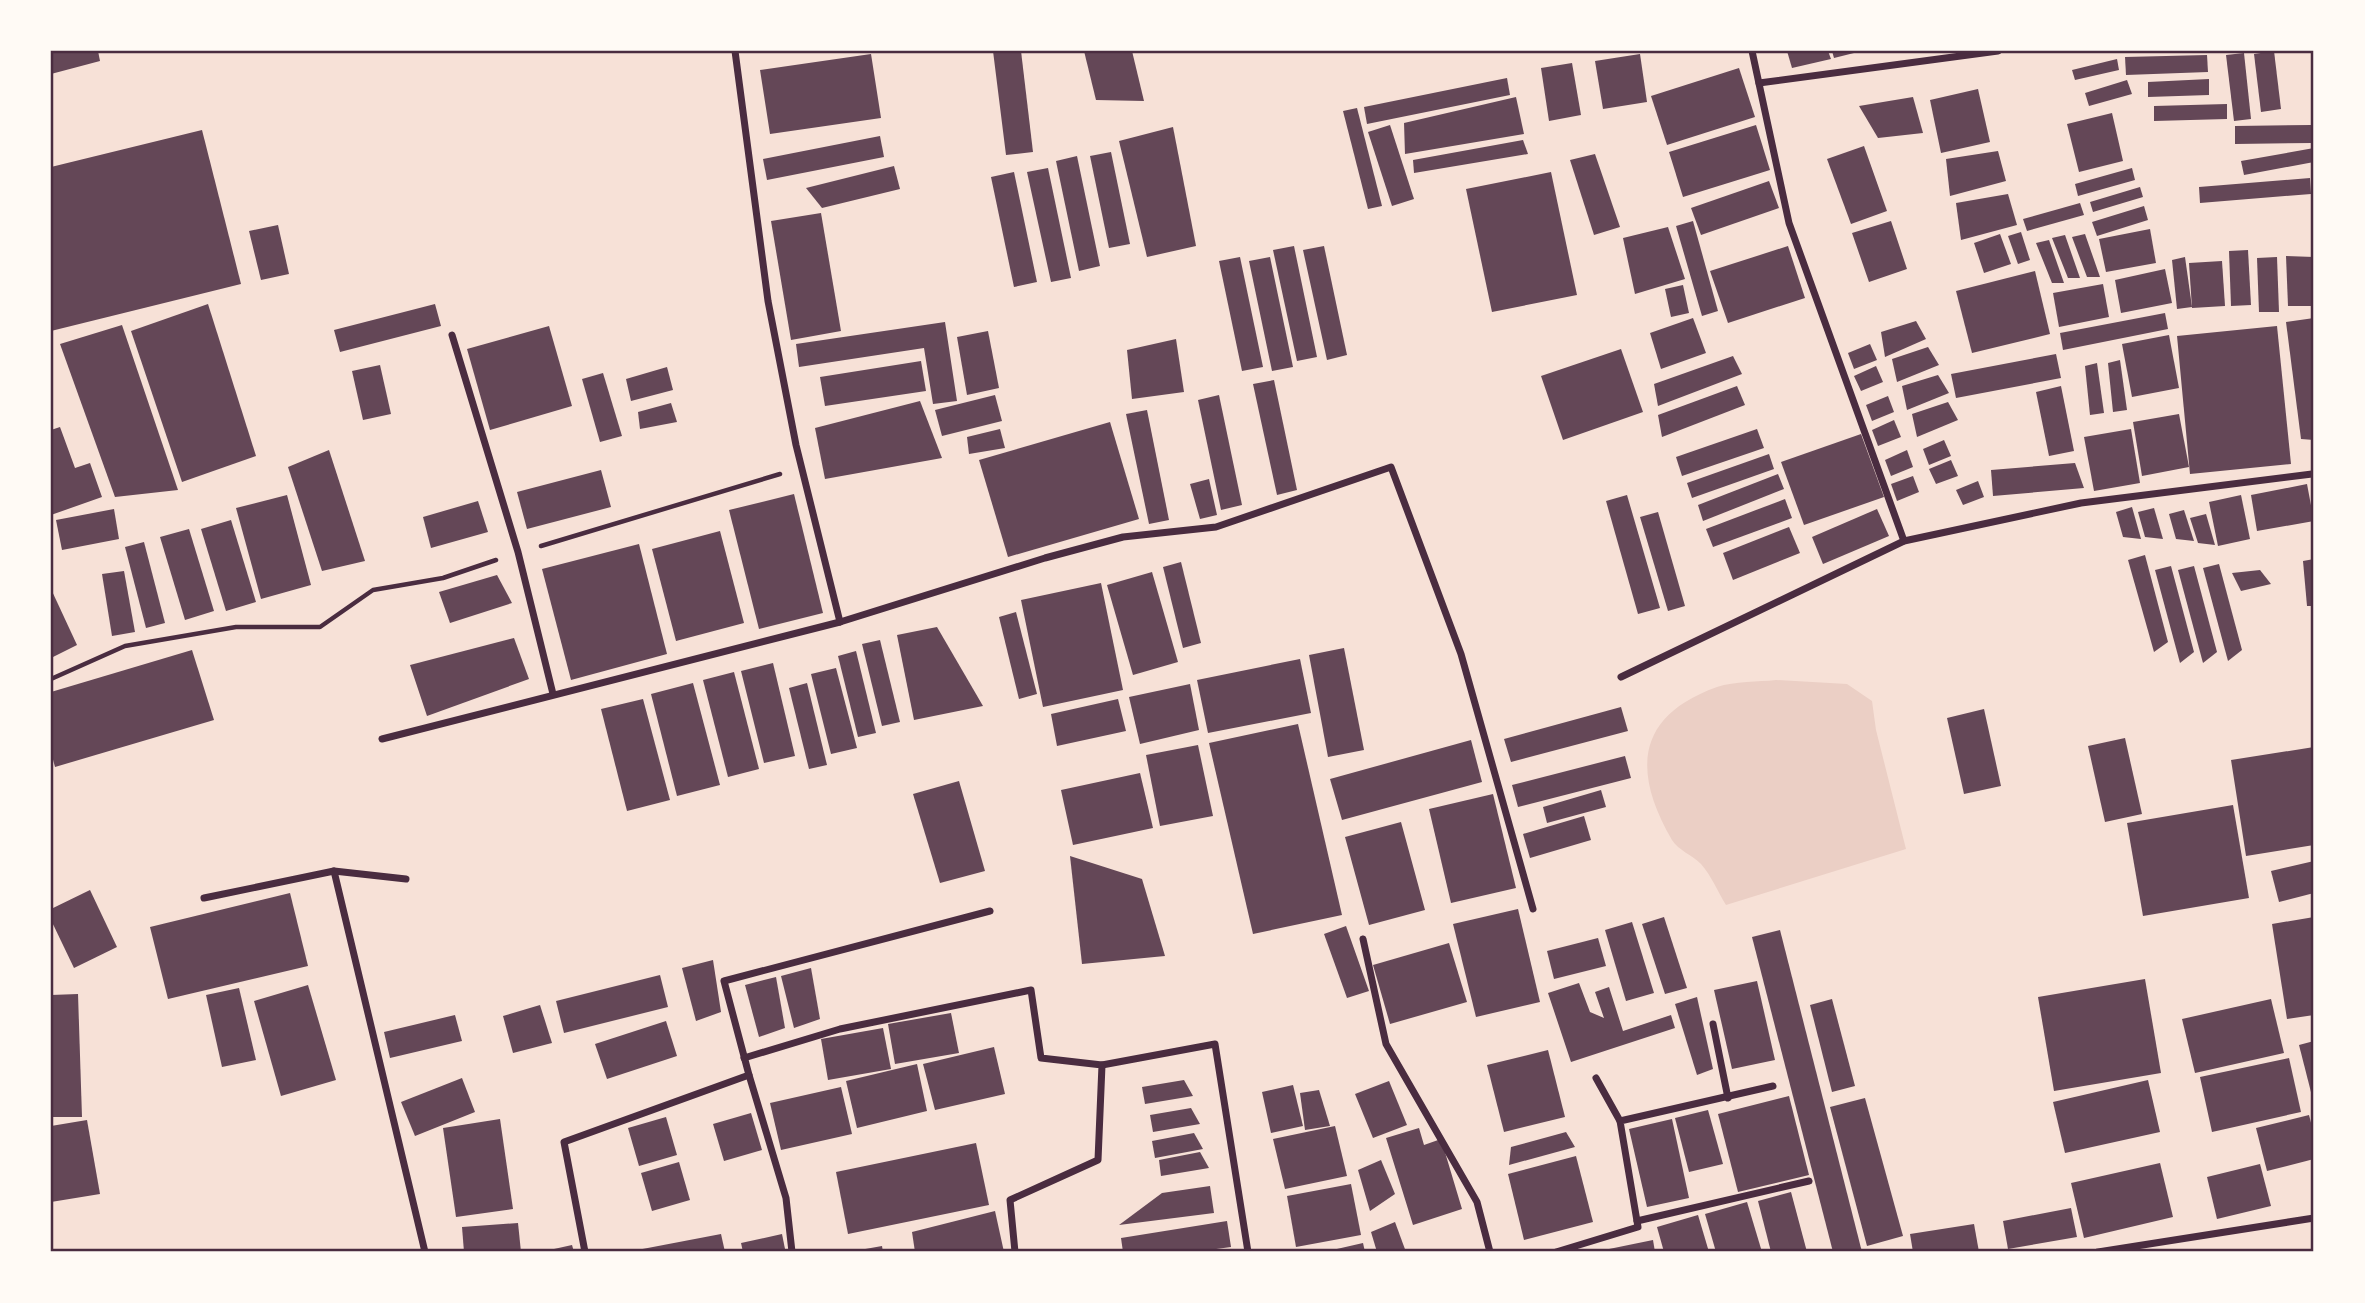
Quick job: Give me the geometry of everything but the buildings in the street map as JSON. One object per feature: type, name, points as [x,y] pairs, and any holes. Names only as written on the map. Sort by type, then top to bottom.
[{"type":"street","points":[[735,51],[768,302],[802,468],[840,622]]},
{"type":"street","points":[[1752,51],[1788,223],[1904,541]]},
{"type":"street","points":[[1759,83],[1998,51]]},
{"type":"street","points":[[452,335],[518,552],[553,694]]},
{"type":"street","points":[[382,739],[840,622],[1045,558],[1123,537],[1216,527],[1391,467],[1461,654],[1533,909]]},
{"type":"street","points":[[1621,677],[1904,541],[2081,503],[2312,474]]},
{"type":"street","points":[[334,871],[425,1252]]},
{"type":"street","points":[[204,898],[334,871],[407,879]]},
{"type":"street","points":[[792,1252],[786,1198],[724,981],[990,911]]},
{"type":"street","points":[[1363,939],[1386,1044],[1477,1202],[1490,1252]]},
{"type":"street","points":[[744,1058],[840,1029],[1031,990],[1041,1058],[1102,1065],[1214,1044],[1248,1252]]},
{"type":"street","points":[[1713,1024],[1728,1098]]},
{"type":"street","points":[[1015,1252],[1010,1200],[1098,1160],[1102,1065]]},
{"type":"street","points":[[585,1252],[564,1142],[749,1075]]},
{"type":"street","points":[[1556,1252],[1638,1227],[1620,1121],[1596,1078]]},
{"type":"street","points":[[1620,1121],[1773,1086]]},
{"type":"street","points":[[1637,1222],[1809,1181]]},
{"type":"street","points":[[2098,1252],[2314,1218]]},
{"type":"path","points":[[51,679],[125,646],[236,627],[320,627],[373,590],[443,578],[518,552],[802,468]]},
{"type":"shaded area","points":[[1776,680],[1847,684],[1872,701],[1876,730],[1906,849],[1726,905],[1701,864],[1672,840],[1659,815],[1647,769],[1649,748],[1657,730],[1670,713],[1690,699],[1724,685]]}]
